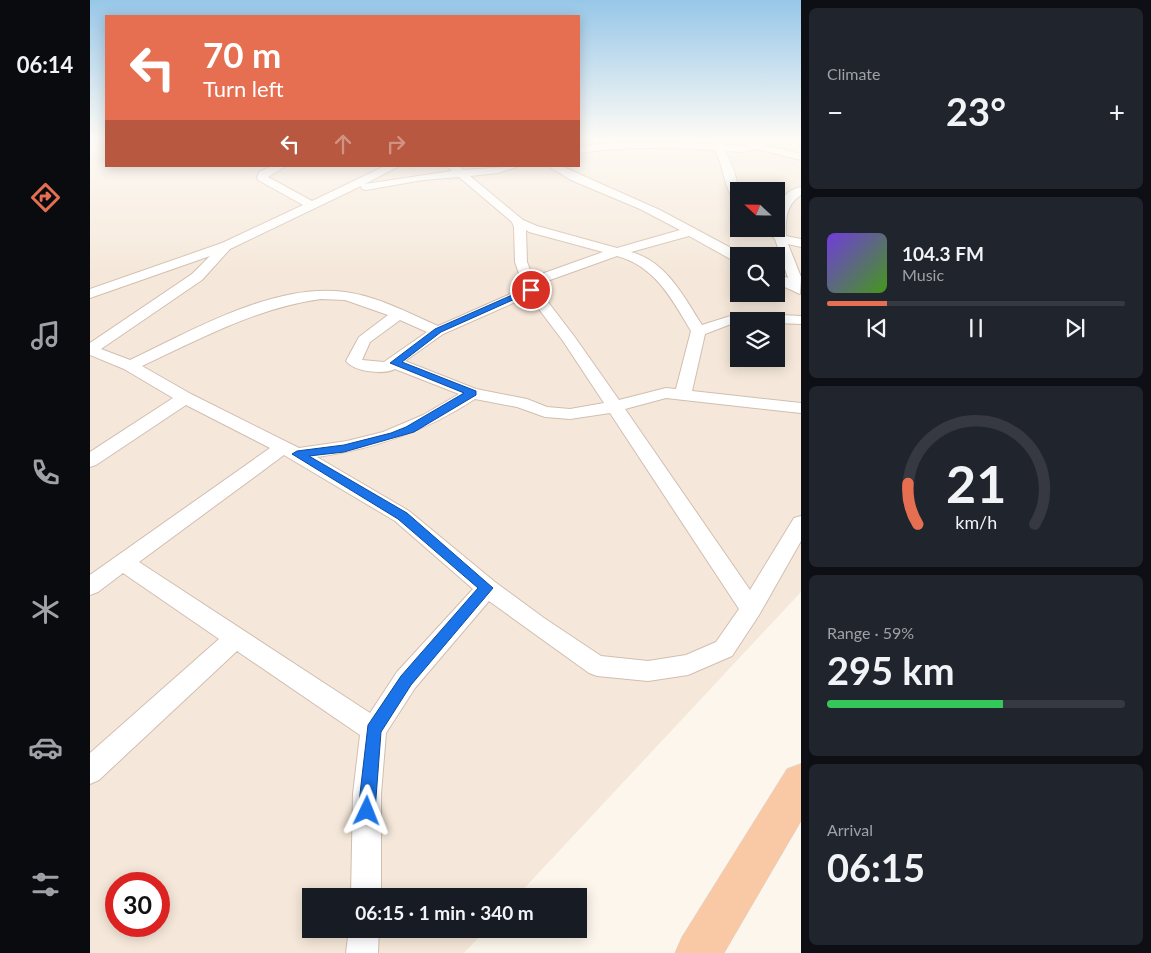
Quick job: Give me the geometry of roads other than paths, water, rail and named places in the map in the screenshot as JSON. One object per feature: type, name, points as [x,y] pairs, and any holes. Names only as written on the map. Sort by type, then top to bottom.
[{"type":"highway","points":[[698,953],[801,783]]},
{"type":"street","points":[[270,182],[312,205]]},
{"type":"street","points":[[92,292],[226,246],[360,182]]},
{"type":"street","points":[[340,192],[389,182]]},
{"type":"street","points":[[471,182],[501,205],[519,223],[542,231],[619,251],[647,262],[659,272],[698,331],[683,393]]},
{"type":"street","points":[[587,182],[626,198],[692,231],[730,253]]},
{"type":"street","points":[[785,205],[789,198],[801,190]]},
{"type":"street","points":[[519,223],[521,262],[529,286],[552,315],[751,609]]},
{"type":"street","points":[[396,315],[364,340],[354,361],[378,367],[395,363],[438,330],[529,286],[619,251],[692,231]]},
{"type":"street","points":[[801,243],[781,238],[788,263],[801,290]]},
{"type":"street","points":[[90,350],[197,277],[226,246]]},
{"type":"street","points":[[785,282],[801,290]]},
{"type":"street","points":[[130,366],[232,320],[276,303],[305,297],[343,296],[438,330]]},
{"type":"street","points":[[698,331],[740,317],[801,320]]},
{"type":"street","points":[[90,350],[130,366],[185,398],[290,451],[402,516],[486,588],[536,625],[597,666],[620,670],[648,671],[688,664],[724,649],[751,609],[801,523]]},
{"type":"street","points":[[90,367],[109,356]]},
{"type":"street","points":[[395,363],[472,393],[521,403],[546,412],[570,414],[614,407],[666,393],[683,393],[801,408]]},
{"type":"street","points":[[90,586],[122,562],[290,451],[344,448],[410,430],[472,393]]},
{"type":"street","points":[[90,461],[185,398]]},
{"type":"street","points":[[122,562],[373,730]]},
{"type":"street","points":[[366,888],[367,794],[373,730],[406,680],[486,588]]},
{"type":"street","points":[[90,772],[234,638]]},
{"type":"street","points":[[362,953],[363,938]]}]
